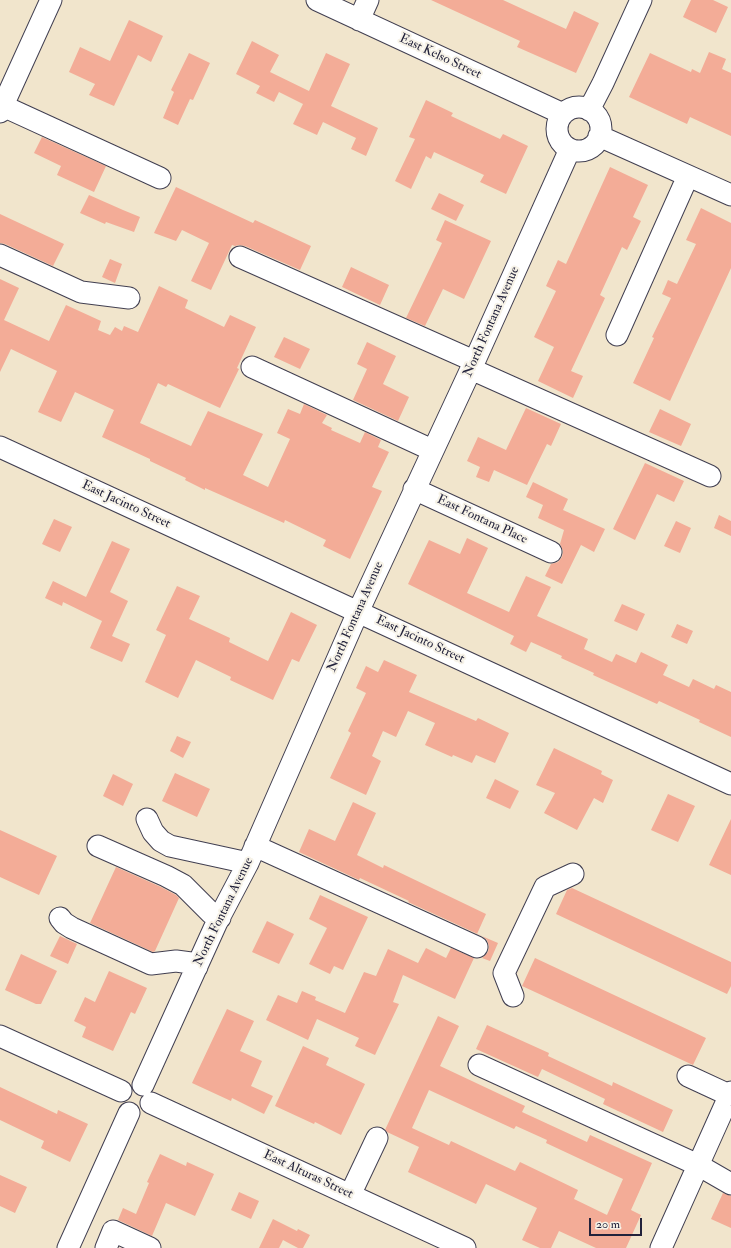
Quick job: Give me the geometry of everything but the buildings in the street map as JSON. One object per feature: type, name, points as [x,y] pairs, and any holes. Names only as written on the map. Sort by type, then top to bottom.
[{"type":"street","points":[[51,0],[1,109],[160,178]]},
{"type":"street","name":"East Kelso Street","points":[[317,0],[563,114]]},
{"type":"street","points":[[359,20],[368,0]]},
{"type":"street","points":[[589,110],[642,0]]},
{"type":"street","points":[[576,108],[589,110],[599,120],[599,136],[594,146],[588,150],[580,151],[570,149],[561,142],[558,135],[557,127],[559,120],[563,114],[576,108]]},
{"type":"street","points":[[599,136],[731,196]]},
{"type":"street","name":"North Fontana Avenue","points":[[147,1094],[197,967],[252,854],[358,612],[570,149]]},
{"type":"street","points":[[617,335],[688,176]]},
{"type":"street","points":[[0,254],[82,292],[129,298]]},
{"type":"street","points":[[240,257],[710,476]]},
{"type":"street","points":[[252,367],[432,450]]},
{"type":"street","name":"East Jacinto Street","points":[[0,447],[731,784]]},
{"type":"street","name":"East Fontana Place","points":[[414,489],[550,552]]},
{"type":"street","points":[[147,819],[153,832],[162,841],[170,846],[252,854],[477,947]]},
{"type":"street","points":[[98,846],[183,885],[211,913],[220,918]]},
{"type":"street","points":[[513,996],[504,973],[545,887],[573,874]]},
{"type":"street","points":[[60,918],[64,923],[72,928],[151,964],[157,965],[176,961],[191,963],[197,967]]},
{"type":"street","points":[[0,1036],[121,1091]]},
{"type":"street","points":[[479,1065],[698,1165],[731,1184]]},
{"type":"street","points":[[660,1248],[730,1093],[688,1076]]},
{"type":"street","points":[[139,1083],[147,1094],[146,1110],[142,1113],[136,1114],[129,1112],[122,1107],[120,1102],[121,1091],[124,1086],[139,1083]]},
{"type":"street","name":"East Alturas Street","points":[[147,1094],[350,1195],[465,1248]]},
{"type":"street","points":[[68,1248],[129,1112]]},
{"type":"street","points":[[350,1195],[377,1138]]},
{"type":"street","points":[[77,1228],[107,1245],[113,1231],[150,1248]]}]
